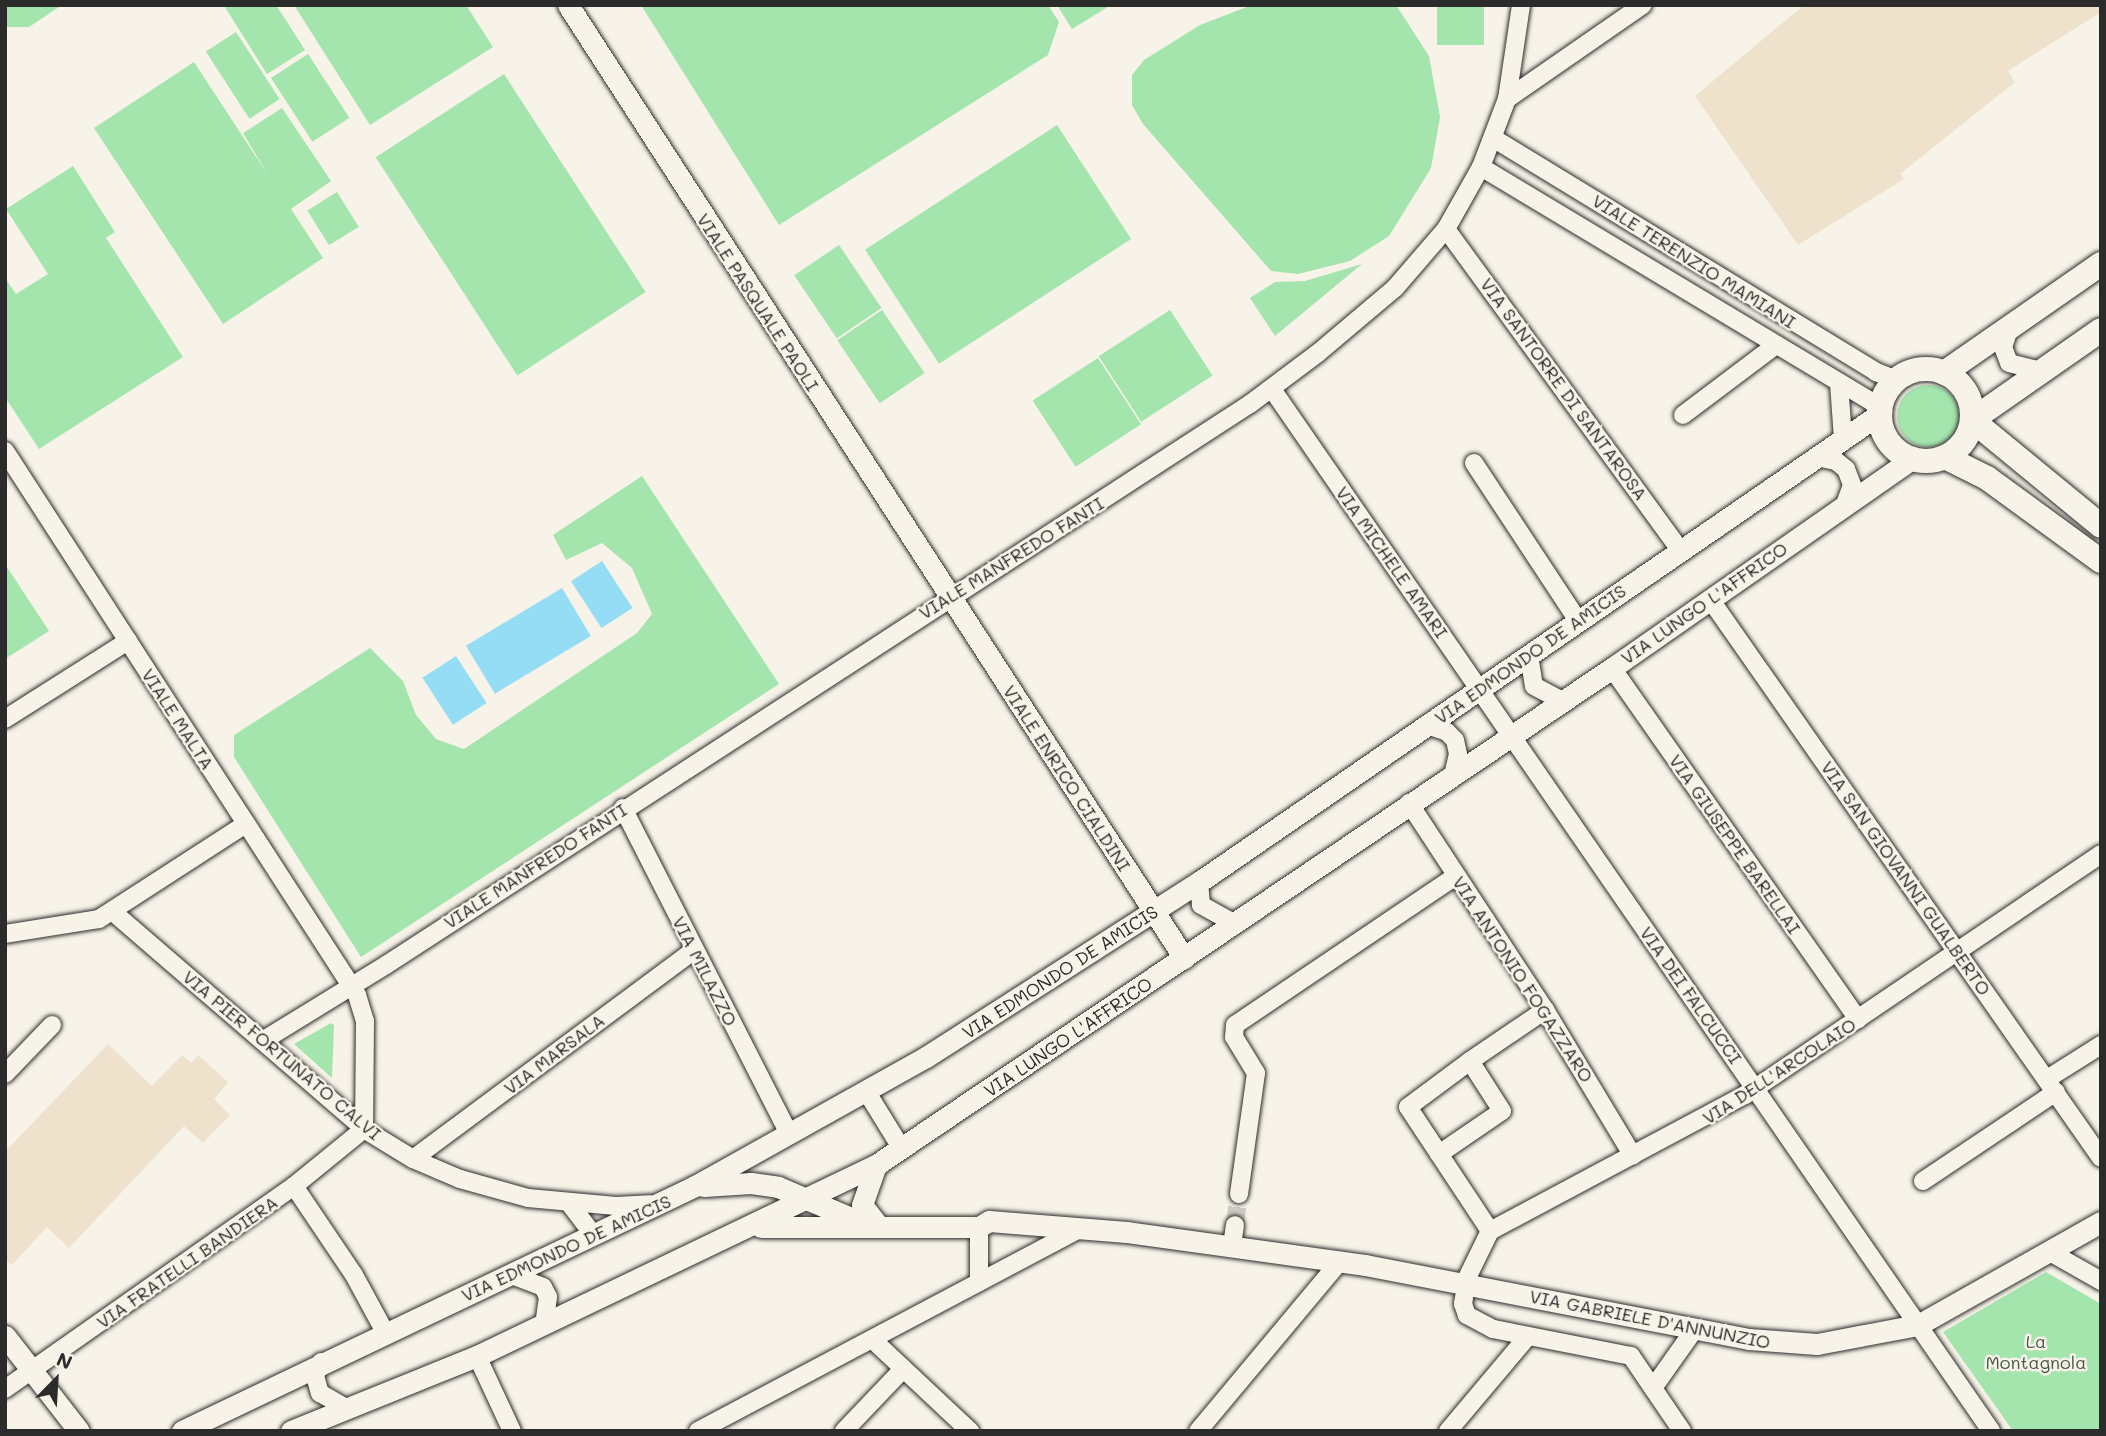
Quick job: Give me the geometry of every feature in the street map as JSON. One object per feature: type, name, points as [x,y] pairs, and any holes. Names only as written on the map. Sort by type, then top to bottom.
[{"type":"main road","points":[[1944,373],[2101,264]]},
{"type":"main road","points":[[1945,457],[1963,443],[1972,421],[2101,330]]},
{"type":"main road","points":[[2101,526],[1972,421],[1966,392],[1944,373],[1919,370],[1898,380],[1885,395],[1880,413],[1889,442],[1912,459],[1945,457],[1987,478],[2101,561]]},
{"type":"street","name":"VIALE PASQUALE PAOLI","points":[[568,5],[950,597]]},
{"type":"street","name":"VIALE MANFREDO FANTI","points":[[264,1040],[1272,389],[1395,288],[1446,229],[1481,167],[1507,99],[1521,5]]},
{"type":"street","points":[[1507,99],[1643,5]]},
{"type":"street","name":"VIALE TERENZIO MAMIANI","points":[[1493,138],[1876,372],[1898,380]]},
{"type":"street","name":"VIALE TERENZIO MAMIANI","points":[[1481,167],[1839,383],[1880,413]]},
{"type":"street","name":"VIA SANTORRE DI SANTAROSA","points":[[1446,229],[1680,550]]},
{"type":"street","points":[[2009,329],[2003,347],[2009,363],[2041,371]]},
{"type":"street","points":[[1683,415],[1776,345]]},
{"type":"street","points":[[1839,383],[1843,439]]},
{"type":"street","name":"VIA MICHELE AMARI","points":[[1272,389],[1512,734]]},
{"type":"street","name":"VIA EDMONDO DE AMICIS","points":[[182,1431],[321,1362],[512,1275],[695,1186],[866,1091],[1036,990],[1155,912],[1880,413]]},
{"type":"street","name":"VIALE MALTA","points":[[6,452],[351,986],[365,1021],[363,1129]]},
{"type":"street","points":[[1816,457],[1836,461],[1846,470],[1852,485],[1845,504]]},
{"type":"street","name":"VIA LUNGO L'AFFRICO","points":[[291,1431],[319,1426],[348,1409],[477,1356],[809,1200],[876,1165],[1454,772],[1612,668],[1912,459]]},
{"type":"street","points":[[1474,463],[1578,621]]},
{"type":"street","name":"VIALE ENRICO CIALDINI","points":[[950,597],[1184,958]]},
{"type":"street","name":"VIA SAN GIOVANNI GUALBERTO","points":[[1710,598],[2101,1158]]},
{"type":"street","points":[[5,719],[128,641]]},
{"type":"street","points":[[1529,655],[1532,682],[1543,693],[1562,701]]},
{"type":"street","name":"VIA GIUSEPPE BARELLAI","points":[[1612,668],[1858,1019]]},
{"type":"street","points":[[1427,725],[1447,732],[1455,740],[1458,754],[1454,772]]},
{"type":"street","name":"VIA DEI FALCUCCI","points":[[1512,734],[1991,1431]]},
{"type":"street","name":"VIA ANTONIO FOGAZZARO","points":[[1409,803],[1545,1010],[1633,1156]]},
{"type":"street","name":"VIA MILAZZO","points":[[623,808],[789,1134]]},
{"type":"street","points":[[5,933],[84,923],[113,912],[246,824]]},
{"type":"street","name":"VIA DELL'ARCOLAIO","points":[[1490,1231],[1756,1088],[2101,854]]},
{"type":"street","points":[[1239,1194],[1256,1073],[1234,1037],[1235,1025],[1456,876]]},
{"type":"street","points":[[1199,881],[1201,905],[1233,923]]},
{"type":"street","name":"VIA PIER FORTUNATO CALVI","points":[[113,912],[264,1040],[363,1129],[413,1159],[500,1191],[570,1203],[661,1203]]},
{"type":"street","name":"VIA MARSALA","points":[[413,1159],[694,950]]},
{"type":"street","points":[[1545,1010],[1408,1105],[1490,1231],[1466,1283],[1464,1307],[1471,1319],[1528,1336],[1631,1356],[1682,1431]]},
{"type":"street","points":[[5,1074],[52,1025]]},
{"type":"street","points":[[1923,1181],[2052,1086],[2101,1045]]},
{"type":"street","points":[[1439,1154],[1502,1111],[1469,1061]]},
{"type":"street","points":[[866,1091],[902,1149]]},
{"type":"street","name":"VIA FRATELLI BANDIERA","points":[[5,1389],[294,1186],[363,1129]]},
{"type":"street","points":[[876,1165],[862,1205],[879,1227]]},
{"type":"street","points":[[695,1186],[761,1183],[809,1200]]},
{"type":"street","points":[[294,1186],[354,1275],[385,1332]]},
{"type":"street","name":"VIA GABRIELE D'ANNUNZIO","points":[[809,1200],[879,1227]]},
{"type":"street","points":[[570,1203],[594,1236]]},
{"type":"street","name":"VIA GABRIELE D'ANNUNZIO","points":[[751,1227],[979,1227],[988,1233],[1027,1233],[1038,1227],[1234,1235],[1340,1261],[1466,1283],[1694,1330],[1817,1344],[1919,1325],[2101,1222]]},
{"type":"street","points":[[979,1227],[979,1282]]},
{"type":"street","points":[[698,1431],[874,1341],[1081,1228]]},
{"type":"street","points":[[2050,1252],[2101,1281]]},
{"type":"street","points":[[1198,1431],[1340,1261]]},
{"type":"street","points":[[512,1275],[543,1287],[548,1297],[544,1324]]},
{"type":"street","points":[[1653,1388],[1694,1330]]},
{"type":"street","points":[[5,1336],[31,1373],[79,1431]]},
{"type":"street","points":[[1448,1431],[1528,1336]]},
{"type":"street","points":[[874,1341],[970,1431]]},
{"type":"street","points":[[477,1356],[512,1431]]},
{"type":"street","points":[[321,1362],[314,1376],[320,1394],[348,1409]]},
{"type":"street","points":[[845,1431],[903,1369]]},
{"type":"shaded area","points":[[1804,5],[2101,5],[2101,12],[2008,71],[2015,82],[1900,174],[1904,179],[1798,245],[1695,96]]},
{"type":"shaded area","points":[[108,1044],[152,1086],[182,1055],[191,1063],[198,1055],[228,1082],[214,1099],[230,1115],[203,1143],[184,1126],[69,1248],[47,1227],[12,1265],[5,1260],[5,1152]]},
{"type":"green space","points":[[5,5],[62,5],[29,27],[6,27]]},
{"type":"green space","points":[[276,5],[305,50],[267,74],[225,7]]},
{"type":"green space","points":[[294,5],[466,5],[493,47],[370,125]]},
{"type":"green space","points":[[641,5],[1048,5],[1059,22],[1048,55],[779,225]]},
{"type":"green space","points":[[1057,5],[1111,5],[1072,29]]},
{"type":"green space","points":[[1252,5],[1396,5],[1429,56],[1440,117],[1431,168],[1389,236],[1350,261],[1298,274],[1271,271],[1143,124],[1132,105],[1132,75],[1144,60],[1200,25]]},
{"type":"green space","points":[[1437,5],[1484,5],[1484,45],[1437,45]]},
{"type":"green space","points":[[236,32],[280,99],[249,119],[206,52]]},
{"type":"green space","points":[[308,54],[349,118],[312,142],[271,78]]},
{"type":"green space","points":[[194,62],[268,175],[243,133],[282,108],[331,181],[291,209],[323,258],[223,324],[94,128]]},
{"type":"green space","points":[[504,74],[646,292],[517,375],[376,157]]},
{"type":"green space","points":[[1057,125],[1131,239],[939,364],[865,250]]},
{"type":"green space","points":[[73,166],[115,232],[106,238],[183,357],[39,449],[5,397],[5,278],[16,294],[48,274],[6,209]]},
{"type":"green space","points":[[337,192],[359,227],[329,245],[307,211]]},
{"type":"green space","points":[[839,245],[881,308],[837,338],[794,275]]},
{"type":"green space","points":[[1362,264],[1275,336],[1250,298],[1275,282],[1305,281]]},
{"type":"green space","points":[[882,310],[924,373],[880,403],[837,340]]},
{"type":"green space","points":[[1170,310],[1212,375],[1141,422],[1099,356]]},
{"type":"green space","points":[[1098,358],[1141,424],[1076,467],[1033,400]]},
{"type":"green space","points":[[1928,385],[1950,394],[1959,416],[1950,438],[1928,447],[1906,438],[1897,416],[1906,394]]},
{"type":"green space","points":[[642,476],[779,684],[361,957],[234,757],[234,735],[370,648],[403,681],[416,715],[436,739],[464,749],[637,633],[652,614],[632,568],[602,543],[566,560],[553,535]]},
{"type":"green space","points":[[5,564],[49,631],[5,659]]},
{"type":"green space","points":[[331,1023],[334,1025],[332,1078],[294,1044]]},
{"type":"green space","name":"La Montagnola","points":[[2046,1272],[2101,1304],[2101,1431],[2013,1431],[1943,1332]]},
{"type":"water","points":[[602,561],[632,608],[601,628],[571,581]]},
{"type":"water","points":[[562,588],[591,636],[495,694],[466,646]]},
{"type":"water","points":[[456,656],[486,703],[453,725],[422,678]]},
{"type":"tunnel","points":[[1235,1225],[1239,1194]]}]
